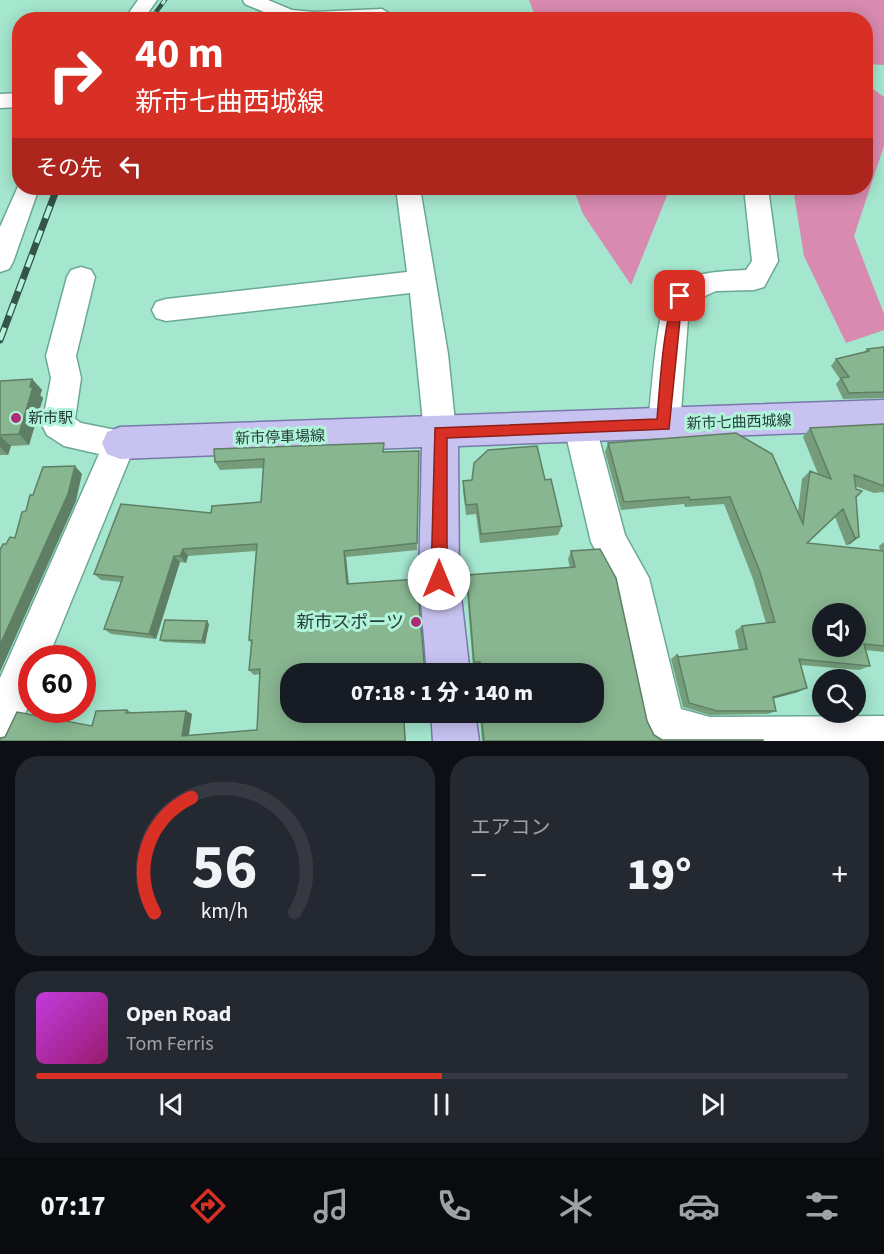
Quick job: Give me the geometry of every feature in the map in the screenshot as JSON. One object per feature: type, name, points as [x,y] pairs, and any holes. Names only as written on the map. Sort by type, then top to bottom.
[{"type":"main road","name":"新市七曲西城線","points":[[440,432],[884,415]]},
{"type":"main road","name":"新市停車場線","points":[[120,443],[440,432]]},
{"type":"main road","points":[[440,432],[439,579],[448,663]]},
{"type":"main road","points":[[454,723],[456,741]]},
{"type":"street","points":[[252,0],[281,12]]},
{"type":"street","points":[[0,262],[24,195]]},
{"type":"street","points":[[409,195],[433,354],[440,432]]},
{"type":"street","points":[[664,424],[674,320],[680,296],[712,281],[754,280],[765,261],[757,195]]},
{"type":"street","points":[[0,725],[120,443],[75,436],[58,425],[66,378],[61,356],[81,277]]},
{"type":"street","points":[[166,310],[422,281]]},
{"type":"street","points":[[580,427],[609,542],[631,578],[664,724],[710,738],[884,737]]},
{"type":"shaded area","points":[[529,0],[884,0],[884,65],[873,64],[873,12],[533,12]]},
{"type":"shaded area","points":[[873,89],[884,97],[884,146],[873,179]]},
{"type":"shaded area","points":[[576,195],[667,195],[631,285],[583,214]]},
{"type":"shaded area","points":[[794,195],[868,195],[854,236],[884,314],[884,330],[846,343],[804,256]]},
{"type":"building","points":[[884,347],[884,392],[849,393],[841,378],[849,377],[836,359],[869,351],[867,349]]},
{"type":"building","points":[[32,379],[30,387],[33,387],[19,434],[0,435],[0,381]]},
{"type":"building","points":[[884,424],[884,486],[854,475],[856,489],[862,491],[856,497],[859,537],[855,538],[843,509],[807,543],[884,551],[884,646],[866,644],[866,603],[812,603],[812,657],[866,657],[866,651],[870,666],[799,659],[807,688],[773,697],[776,711],[717,711],[689,703],[677,654],[678,657],[747,649],[742,626],[775,622],[760,572],[730,497],[690,500],[689,497],[624,502],[608,443],[736,433],[772,454],[803,524],[810,471],[831,479],[810,428]]},
{"type":"building","points":[[384,443],[383,452],[419,451],[417,543],[344,551],[347,584],[417,579],[424,663],[280,663],[280,723],[404,723],[405,741],[0,741],[0,738],[5,737],[17,712],[18,723],[76,723],[92,726],[93,723],[96,723],[96,711],[127,710],[126,713],[186,711],[182,736],[257,730],[260,669],[249,670],[252,640],[249,640],[257,544],[183,549],[180,556],[174,556],[149,634],[104,629],[123,577],[94,574],[121,504],[211,513],[212,506],[261,502],[264,459],[215,462],[214,449]]},
{"type":"building","points":[[537,446],[545,480],[551,479],[562,526],[481,534],[477,504],[466,505],[463,481],[472,480],[474,463],[488,450]]},
{"type":"building","points":[[75,466],[68,494],[0,645],[0,550],[10,537],[15,538],[22,512],[26,511],[30,495],[33,495],[43,467]]},
{"type":"building","points":[[600,549],[616,578],[647,721],[654,735],[662,740],[763,741],[484,741],[482,723],[604,723],[604,663],[474,662],[467,575],[575,567],[571,551]]},
{"type":"building","points":[[165,620],[207,621],[202,641],[160,640]]},
{"type":"railway","points":[[156,12],[165,0]]},
{"type":"railway","points":[[0,340],[54,195]]},
{"type":"place","name":"新市駅","points":[[16,418]]},
{"type":"place","name":"新市スポーツ","points":[[416,622]]},
{"type":"route","points":[[439,579],[440,432],[664,424],[674,320],[680,296]]}]
